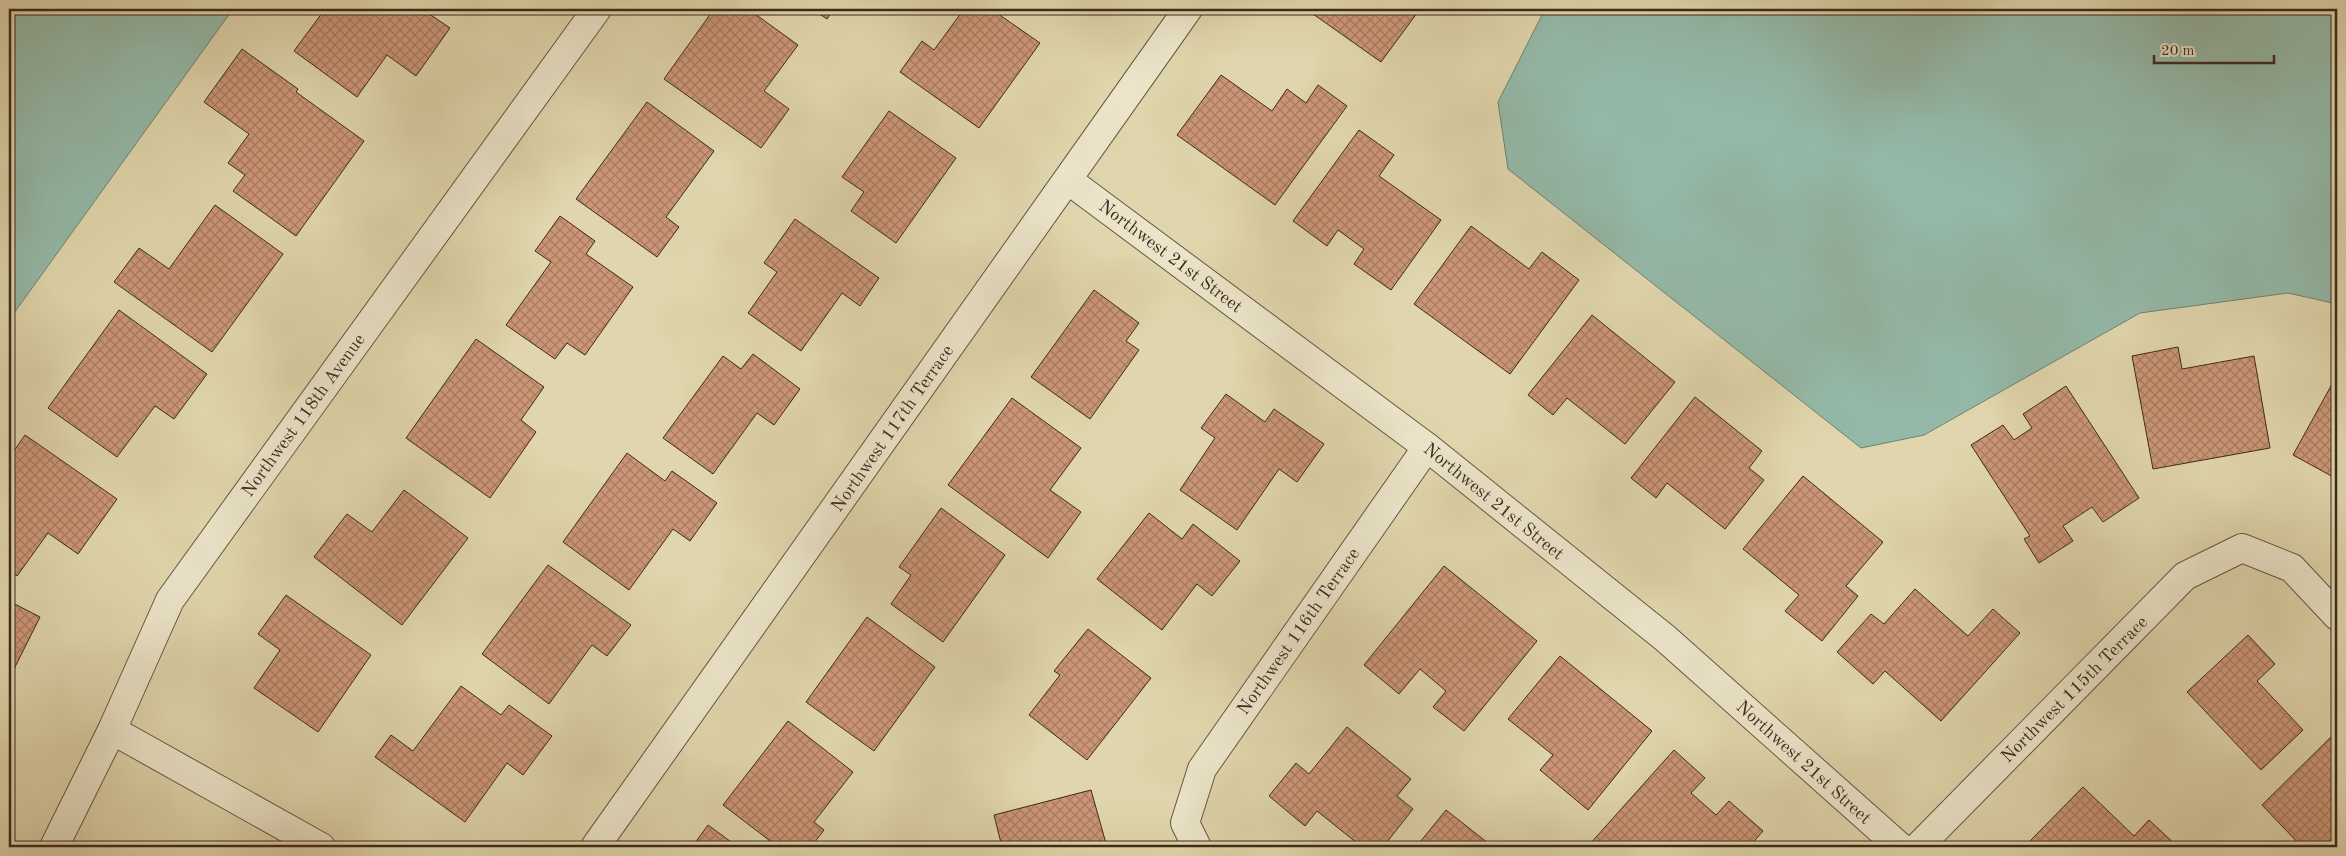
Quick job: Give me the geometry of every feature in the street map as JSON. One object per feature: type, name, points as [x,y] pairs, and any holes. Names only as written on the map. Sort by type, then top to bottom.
[{"type":"street","name":"Northwest 118th Avenue","points":[[54,847],[112,730],[170,600],[597,9]]},
{"type":"street","name":"Northwest 117th Terrace","points":[[595,847],[1188,9]]},
{"type":"street","name":"Northwest 21st Street","points":[[1068,180],[1427,446],[1665,638],[1900,847]]},
{"type":"street","name":"Northwest 116th Terrace","points":[[1197,847],[1185,823],[1202,770],[1427,446]]},
{"type":"street","name":"Northwest 115th Terrace","points":[[1918,847],[2185,576],[2242,548],[2292,568],[2337,616]]},
{"type":"street","points":[[112,730],[321,847]]},
{"type":"shaded area","points":[[9,9],[233,9],[9,320]]},
{"type":"shaded area","points":[[1545,9],[2337,9],[2337,304],[2288,293],[2140,313],[1924,435],[1861,448],[1508,169],[1498,102]]},
{"type":"building","points":[[325,9],[422,9],[450,28],[416,76],[387,55],[357,97],[294,51]]},
{"type":"building","points":[[714,9],[748,9],[798,45],[764,91],[789,109],[761,148],[664,79]]},
{"type":"building","points":[[812,9],[834,9],[827,19]]},
{"type":"building","points":[[964,9],[991,9],[1040,43],[979,128],[900,72],[922,41],[934,50]]},
{"type":"building","points":[[1306,9],[1420,9],[1381,62]]},
{"type":"building","points":[[242,49],[298,89],[296,92],[364,141],[296,236],[233,191],[245,175],[228,163],[249,134],[204,102]]},
{"type":"building","points":[[1221,75],[1272,111],[1287,89],[1306,103],[1318,85],[1347,106],[1275,205],[1177,135]]},
{"type":"building","points":[[647,102],[714,151],[666,217],[679,227],[657,257],[576,199]]},
{"type":"building","points":[[889,111],[956,158],[896,243],[851,211],[864,192],[842,177]]},
{"type":"building","points":[[1359,130],[1394,155],[1379,176],[1441,220],[1391,290],[1354,264],[1364,249],[1338,230],[1327,246],[1293,221]]},
{"type":"building","points":[[215,205],[283,254],[212,352],[114,282],[139,248],[169,269]]},
{"type":"building","points":[[560,216],[595,241],[586,254],[633,287],[585,355],[567,343],[555,359],[506,325],[551,262],[535,251]]},
{"type":"building","points":[[795,219],[879,278],[860,306],[842,293],[801,351],[748,313],[777,272],[764,263]]},
{"type":"building","points":[[1471,226],[1529,269],[1542,252],[1579,280],[1510,374],[1414,304]]},
{"type":"building","points":[[1094,290],[1139,323],[1126,341],[1139,350],[1090,419],[1031,377]]},
{"type":"building","points":[[119,310],[207,374],[174,419],[155,406],[117,457],[48,408]]},
{"type":"building","points":[[1592,315],[1675,382],[1625,444],[1567,398],[1553,415],[1528,395]]},
{"type":"building","points":[[476,339],[544,387],[521,420],[536,432],[490,498],[406,438]]},
{"type":"building","points":[[2178,347],[2182,369],[2254,356],[2270,448],[2153,469],[2132,356]]},
{"type":"building","points":[[753,354],[800,389],[774,425],[757,413],[713,474],[663,438],[723,356],[741,369]]},
{"type":"building","points":[[2337,375],[2337,479],[2293,455]]},
{"type":"building","points":[[2066,386],[2139,498],[2103,522],[2092,507],[2063,526],[2073,541],[2039,563],[2024,539],[2030,536],[1971,445],[2003,425],[2014,440],[2032,428],[2023,414]]},
{"type":"building","points":[[1226,394],[1265,422],[1274,409],[1324,444],[1297,482],[1279,469],[1237,530],[1180,490],[1215,438],[1201,428]]},
{"type":"building","points":[[1695,397],[1762,451],[1749,468],[1764,480],[1725,529],[1667,483],[1656,498],[1631,478]]},
{"type":"building","points":[[1012,398],[1081,448],[1050,490],[1081,512],[1048,558],[948,485]]},
{"type":"building","points":[[25,435],[117,499],[78,554],[48,533],[17,576],[9,570],[9,458]]},
{"type":"building","points":[[627,453],[665,481],[672,471],[717,503],[690,541],[673,529],[629,590],[563,542]]},
{"type":"building","points":[[1803,476],[1883,542],[1846,586],[1858,596],[1822,641],[1785,611],[1799,595],[1743,549]]},
{"type":"building","points":[[404,490],[468,538],[402,625],[314,557],[347,514],[372,532]]},
{"type":"building","points":[[941,508],[1005,555],[943,642],[891,604],[911,575],[899,567]]},
{"type":"building","points":[[1149,513],[1182,539],[1193,524],[1240,561],[1212,596],[1197,584],[1162,630],[1097,579]]},
{"type":"building","points":[[548,565],[631,625],[607,656],[592,645],[549,704],[482,654]]},
{"type":"building","points":[[1444,566],[1537,641],[1464,731],[1433,707],[1446,691],[1420,669],[1399,694],[1364,665]]},
{"type":"building","points":[[1915,589],[1968,636],[1993,609],[2020,633],[1941,721],[1885,671],[1873,684],[1837,652],[1871,614],[1884,624]]},
{"type":"building","points":[[286,595],[371,655],[318,732],[254,688],[280,650],[258,634]]},
{"type":"building","points":[[9,601],[40,617],[9,679]]},
{"type":"building","points":[[867,617],[935,667],[874,751],[806,702]]},
{"type":"building","points":[[1088,629],[1151,678],[1087,760],[1029,715],[1060,675],[1054,671]]},
{"type":"building","points":[[2248,635],[2275,664],[2257,681],[2303,730],[2261,770],[2187,692]]},
{"type":"building","points":[[1560,656],[1652,731],[1588,810],[1540,770],[1553,755],[1508,719]]},
{"type":"building","points":[[461,686],[501,715],[509,705],[552,736],[523,775],[507,763],[465,822],[375,757],[391,735],[413,751]]},
{"type":"building","points":[[788,721],[853,772],[814,822],[824,830],[811,847],[778,847],[723,805]]},
{"type":"building","points":[[1347,727],[1411,779],[1397,796],[1413,809],[1383,847],[1362,847],[1317,811],[1305,826],[1269,796],[1296,763],[1309,774]]},
{"type":"building","points":[[2334,734],[2337,738],[2337,847],[2302,847],[2262,805]]},
{"type":"building","points":[[1674,750],[1705,778],[1691,793],[1716,815],[1729,801],[1763,831],[1749,847],[1651,847],[1647,843],[1643,847],[1592,847],[1589,845]]},
{"type":"building","points":[[2083,787],[2134,836],[2149,820],[2178,847],[2035,847],[2029,842]]},
{"type":"building","points":[[1091,790],[1107,847],[1002,847],[994,815]]},
{"type":"building","points":[[1446,810],[1493,847],[1416,847]]},
{"type":"building","points":[[708,825],[738,847],[692,847]]}]
